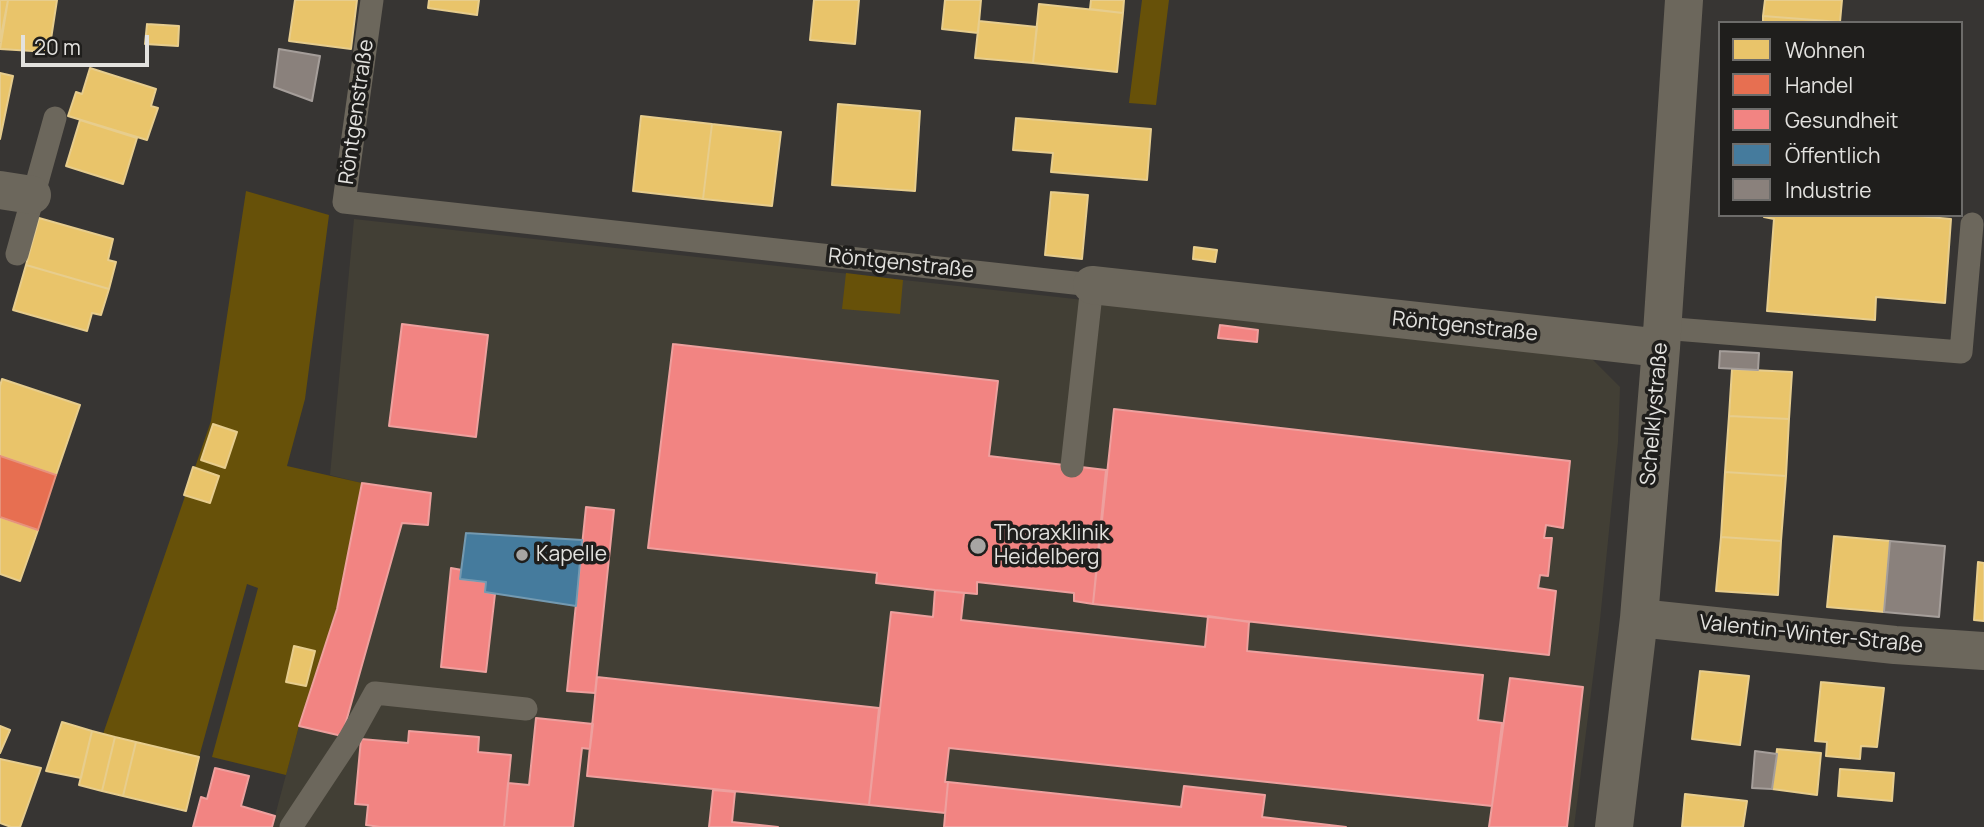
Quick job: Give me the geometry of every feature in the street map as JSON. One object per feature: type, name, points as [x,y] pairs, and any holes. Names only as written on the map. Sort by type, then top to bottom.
[{"type":"street","name":"Schelklystraße","points":[[1614,827],[1639,618],[1684,0]]},
{"type":"street","name":"Röntgenstraße","points":[[1092,285],[1661,338]]},
{"type":"street","name":"Valentin-Winter-Straße","points":[[1639,618],[1895,645],[1984,651]]},
{"type":"lane","name":"Röntgenstraße","points":[[372,0],[344,202],[1092,285]]},
{"type":"lane","points":[[17,254],[16,192],[55,118]]},
{"type":"lane","points":[[1661,338],[1961,352],[1972,224]]},
{"type":"lane","points":[[1072,466],[1092,285]]},
{"type":"lane","points":[[291,827],[350,738],[375,693],[526,709]]},
{"type":"shaded area","points":[[1142,0],[1169,0],[1156,105],[1129,103]]},
{"type":"shaded area","points":[[246,191],[329,215],[305,399],[287,466],[362,483],[337,610],[286,775],[212,757],[258,588],[247,584],[199,757],[103,734],[211,421]]},
{"type":"shaded area","name":"Thoraxklinik Heidelberg","points":[[354,219],[1589,356],[1620,387],[1618,442],[1599,630],[1574,827],[272,827],[299,726],[337,610],[361,483],[330,475]]},
{"type":"shaded area","points":[[846,273],[903,280],[900,314],[842,309]]},
{"type":"building: Wohnen","points":[[0,0],[8,0],[0,41]]},
{"type":"building: Wohnen","points":[[8,0],[57,0],[49,52],[0,49]]},
{"type":"building: Wohnen","points":[[295,0],[357,0],[351,49],[289,41]]},
{"type":"building: Wohnen","points":[[429,0],[479,0],[477,15],[428,8]]},
{"type":"building: Wohnen","points":[[814,0],[859,0],[855,44],[810,40]]},
{"type":"building: Wohnen","points":[[945,0],[981,0],[978,33],[942,29]]},
{"type":"building: Wohnen","points":[[1091,0],[1124,0],[1123,13],[1090,9]]},
{"type":"building: Wohnen","points":[[1765,0],[1842,0],[1840,21],[1763,16]]},
{"type":"building: Wohnen","points":[[1039,4],[1123,13],[1117,72],[1033,63]]},
{"type":"building: Wohnen","points":[[1763,16],[1827,21],[1763,21]]},
{"type":"building: Wohnen","points":[[979,21],[1037,27],[1033,63],[975,58]]},
{"type":"building: Wohnen","points":[[147,24],[179,26],[178,46],[145,44]]},
{"type":"building: Wohnen","points":[[90,68],[156,89],[151,106],[158,108],[147,140],[68,116],[76,92],[82,94]]},
{"type":"building: Wohnen","points":[[0,73],[13,76],[0,139]]},
{"type":"building: Wohnen","points":[[838,104],[920,111],[915,191],[832,185]]},
{"type":"building: Wohnen","points":[[641,116],[712,124],[703,199],[633,191]]},
{"type":"building: Wohnen","points":[[1016,118],[1151,129],[1147,180],[1051,172],[1053,153],[1013,150]]},
{"type":"building: Wohnen","points":[[80,120],[137,138],[123,184],[66,166]]},
{"type":"building: Wohnen","points":[[712,124],[781,132],[772,206],[703,199]]},
{"type":"building: Wohnen","points":[[1051,192],[1088,195],[1082,259],[1045,255]]},
{"type":"building: Wohnen","points":[[1764,217],[1951,219],[1945,303],[1876,297],[1875,320],[1767,311],[1774,219]]},
{"type":"building: Wohnen","points":[[39,218],[113,239],[108,260],[116,262],[109,289],[26,265]]},
{"type":"building: Wohnen","points":[[1194,247],[1217,250],[1215,262],[1193,259]]},
{"type":"building: Wohnen","points":[[26,265],[109,289],[101,315],[92,313],[87,331],[13,310]]},
{"type":"building: Wohnen","points":[[1732,369],[1792,372],[1789,419],[1729,416]]},
{"type":"building: Wohnen","points":[[2,379],[80,405],[56,475],[0,456]]},
{"type":"building: Wohnen","points":[[1729,416],[1789,419],[1786,476],[1725,472]]},
{"type":"building: Wohnen","points":[[213,424],[237,432],[225,468],[201,460]]},
{"type":"building: Wohnen","points":[[193,467],[219,476],[210,503],[184,495]]},
{"type":"building: Wohnen","points":[[1725,472],[1786,476],[1781,541],[1721,537]]},
{"type":"building: Wohnen","points":[[0,517],[38,530],[20,581],[0,574]]},
{"type":"building: Wohnen","points":[[1834,536],[1890,541],[1884,612],[1827,607]]},
{"type":"building: Wohnen","points":[[1721,537],[1781,541],[1778,595],[1716,591]]},
{"type":"building: Wohnen","points":[[1978,562],[1984,563],[1984,621],[1974,620]]},
{"type":"building: Wohnen","points":[[294,646],[315,651],[306,686],[286,682]]},
{"type":"building: Wohnen","points":[[1700,671],[1749,676],[1740,745],[1692,739]]},
{"type":"building: Wohnen","points":[[1821,682],[1884,688],[1877,747],[1861,746],[1860,759],[1826,756],[1827,742],[1815,741]]},
{"type":"building: Wohnen","points":[[62,722],[92,731],[81,778],[46,771]]},
{"type":"building: Wohnen","points":[[0,726],[10,730],[0,753]]},
{"type":"building: Wohnen","points":[[92,731],[115,737],[102,791],[79,785]]},
{"type":"building: Wohnen","points":[[115,737],[136,742],[123,796],[102,791]]},
{"type":"building: Wohnen","points":[[136,742],[199,757],[186,811],[123,796]]},
{"type":"building: Wohnen","points":[[1777,749],[1821,753],[1817,795],[1772,789]]},
{"type":"building: Wohnen","points":[[0,759],[41,768],[20,827],[0,823]]},
{"type":"building: Wohnen","points":[[1840,769],[1894,773],[1892,801],[1838,796]]},
{"type":"building: Wohnen","points":[[1685,794],[1747,801],[1743,827],[1682,827]]},
{"type":"building: Handel","points":[[0,456],[56,475],[38,530],[0,517]]},
{"type":"building: Gesundheit","points":[[402,324],[488,335],[476,437],[389,426]]},
{"type":"building: Gesundheit","points":[[1220,325],[1258,330],[1257,342],[1218,338]]},
{"type":"building: Gesundheit","points":[[673,344],[998,381],[989,456],[1106,470],[1093,604],[1074,601],[1074,593],[977,582],[977,594],[935,590],[876,583],[877,573],[648,548]]},
{"type":"building: Gesundheit","points":[[1114,409],[1570,461],[1563,528],[1546,525],[1544,538],[1552,538],[1548,576],[1540,575],[1538,588],[1556,591],[1549,655],[1093,604]]},
{"type":"building: Gesundheit","points":[[362,483],[431,493],[428,525],[402,523],[342,736],[299,726],[337,609]]},
{"type":"building: Gesundheit","points":[[586,507],[614,510],[595,693],[567,691]]},
{"type":"building: Gesundheit","points":[[451,568],[462,570],[460,579],[486,582],[485,592],[495,594],[486,672],[441,667]]},
{"type":"building: Gesundheit","points":[[935,590],[964,593],[961,620],[1205,647],[1208,616],[1249,622],[1247,651],[1483,675],[1478,720],[1502,723],[1492,806],[949,748],[945,813],[869,805],[891,612],[933,617]]},
{"type":"building: Gesundheit","points":[[597,677],[879,708],[869,805],[587,776]]},
{"type":"building: Gesundheit","points":[[1510,678],[1583,687],[1567,827],[1489,827]]},
{"type":"building: Gesundheit","points":[[536,718],[593,724],[590,749],[582,748],[573,827],[504,827],[508,783],[529,785]]},
{"type":"building: Gesundheit","points":[[409,731],[479,737],[478,752],[511,755],[504,827],[366,825],[368,805],[355,804],[361,739],[408,743]]},
{"type":"building: Gesundheit","points":[[215,768],[249,776],[241,806],[275,816],[272,827],[193,827],[201,797],[207,799]]},
{"type":"building: Gesundheit","points":[[948,782],[1181,807],[1184,786],[1265,795],[1262,817],[1346,827],[944,827]]},
{"type":"building: Gesundheit","points":[[713,790],[735,792],[732,822],[778,827],[709,827]]},
{"type":"building: Öffentlich","name":"Kapelle","points":[[466,533],[582,540],[576,606],[485,592],[486,582],[460,579]]},
{"type":"building: Industrie","points":[[279,49],[320,56],[312,101],[274,87]]},
{"type":"building: Industrie","points":[[1720,351],[1759,353],[1758,370],[1719,368]]},
{"type":"building: Industrie","points":[[1890,541],[1945,546],[1939,617],[1884,612]]},
{"type":"building: Industrie","points":[[1755,751],[1777,754],[1772,789],[1752,788]]},
{"type":"place","name":"Thoraxklinik Heidelberg","points":[[978,546]]},
{"type":"place","name":"Kapelle","points":[[522,555]]}]
